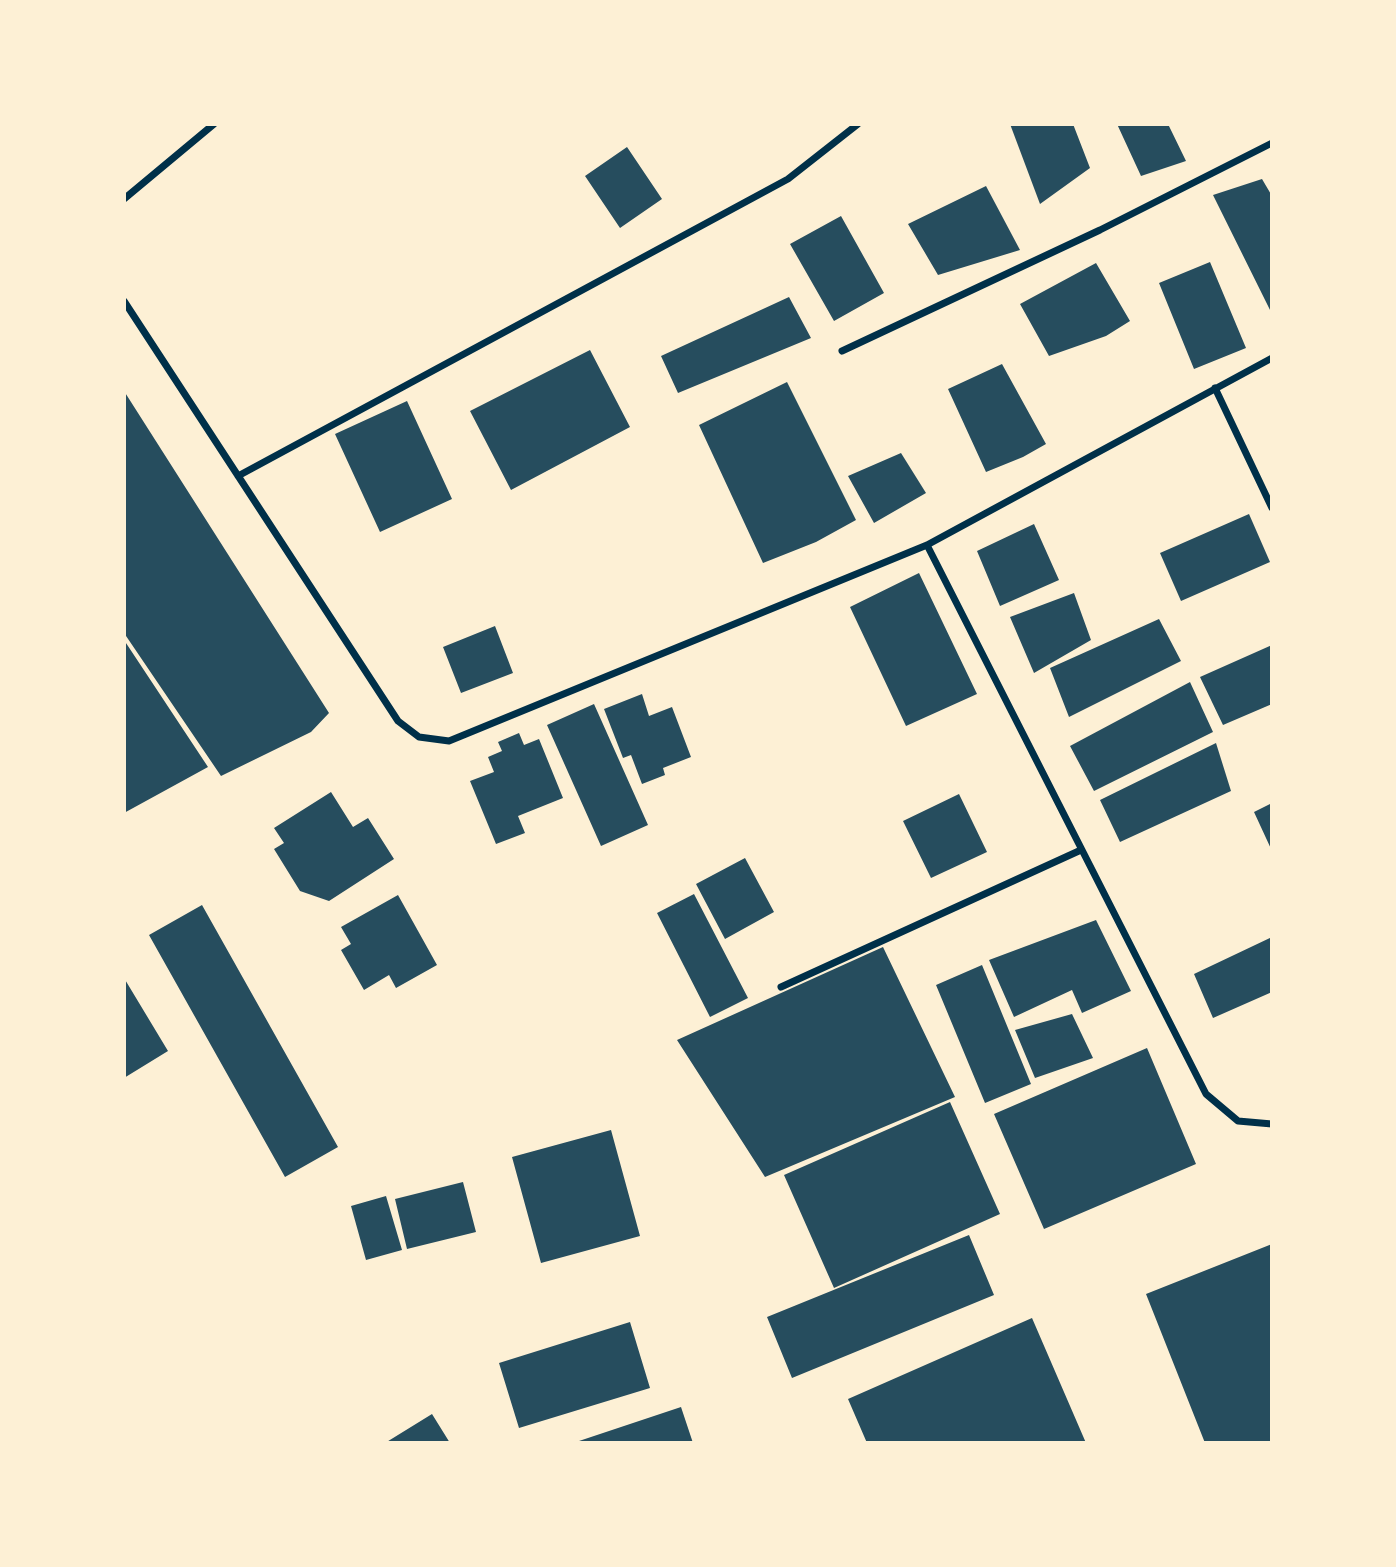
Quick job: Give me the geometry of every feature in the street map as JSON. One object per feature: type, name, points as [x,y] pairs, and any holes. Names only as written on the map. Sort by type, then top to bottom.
[{"type":"street","points":[[124,200],[214,124]]},
{"type":"street","points":[[238,476],[789,179],[858,124]]},
{"type":"street","points":[[842,351],[1100,230],[1272,143]]},
{"type":"street","points":[[124,302],[398,721],[419,737],[449,741],[927,545],[1272,358]]},
{"type":"street","points":[[1215,388],[1272,508]]},
{"type":"street","points":[[927,545],[1206,1094],[1238,1121],[1272,1124]]},
{"type":"street","points":[[781,987],[1081,850]]},
{"type":"building","points":[[1010,124],[1073,124],[1090,168],[1040,204]]},
{"type":"building","points":[[1117,124],[1168,124],[1186,161],[1141,176]]},
{"type":"building","points":[[627,147],[662,199],[620,228],[585,176]]},
{"type":"building","points":[[1262,179],[1272,196],[1272,314],[1213,195]]},
{"type":"building","points":[[986,186],[1020,250],[938,275],[908,224]]},
{"type":"building","points":[[841,216],[884,293],[834,321],[790,244]]},
{"type":"building","points":[[1210,262],[1246,348],[1194,369],[1159,283]]},
{"type":"building","points":[[1096,263],[1130,321],[1106,336],[1049,356],[1020,304]]},
{"type":"building","points":[[789,297],[811,338],[678,393],[661,356]]},
{"type":"building","points":[[590,350],[630,427],[511,490],[470,411]]},
{"type":"building","points":[[1002,364],[1046,444],[986,472],[948,389]]},
{"type":"building","points":[[787,382],[856,520],[816,542],[763,563],[699,425]]},
{"type":"building","points":[[124,391],[329,713],[311,732],[221,776],[124,633]]},
{"type":"building","points":[[407,401],[452,499],[380,532],[335,434]]},
{"type":"building","points":[[901,453],[926,493],[874,523],[848,476]]},
{"type":"building","points":[[1249,514],[1270,562],[1181,601],[1160,553]]},
{"type":"building","points":[[1034,524],[1059,580],[1000,606],[977,551]]},
{"type":"building","points":[[919,573],[977,694],[906,726],[850,607]]},
{"type":"building","points":[[1074,593],[1091,640],[1034,673],[1010,617]]},
{"type":"building","points":[[1159,619],[1181,661],[1069,717],[1050,668]]},
{"type":"building","points":[[495,626],[513,673],[461,693],[443,647]]},
{"type":"building","points":[[124,640],[208,767],[124,813]]},
{"type":"building","points":[[1272,645],[1272,704],[1223,725],[1200,677]]},
{"type":"building","points":[[1190,682],[1213,732],[1094,791],[1070,746]]},
{"type":"building","points":[[642,694],[649,716],[672,707],[691,757],[663,768],[665,775],[642,784],[631,755],[623,758],[604,709]]},
{"type":"building","points":[[594,704],[648,825],[601,846],[547,725]]},
{"type":"building","points":[[519,733],[524,745],[539,739],[563,798],[518,816],[525,833],[496,844],[470,781],[494,772],[488,757],[502,751],[498,742]]},
{"type":"building","points":[[1216,743],[1231,791],[1120,842],[1100,800]]},
{"type":"building","points":[[331,792],[353,827],[368,818],[394,859],[329,901],[300,891],[274,849],[284,843],[274,828]]},
{"type":"building","points":[[959,794],[987,852],[931,878],[903,821]]},
{"type":"building","points":[[1272,803],[1272,851],[1254,812]]},
{"type":"building","points":[[745,858],[774,912],[725,939],[696,884]]},
{"type":"building","points":[[694,894],[748,998],[710,1017],[657,913]]},
{"type":"building","points":[[398,895],[437,965],[396,988],[389,975],[364,990],[341,950],[351,944],[341,927]]},
{"type":"building","points":[[202,905],[338,1147],[285,1177],[149,935]]},
{"type":"building","points":[[1096,920],[1131,991],[1082,1013],[1072,990],[1014,1017],[989,960]]},
{"type":"building","points":[[1272,937],[1272,992],[1213,1018],[1194,974]]},
{"type":"building","points":[[883,947],[955,1097],[765,1177],[677,1040]]},
{"type":"building","points":[[982,965],[1031,1084],[985,1103],[936,985]]},
{"type":"building","points":[[124,978],[168,1051],[124,1078]]},
{"type":"building","points":[[1072,1014],[1093,1058],[1035,1078],[1015,1030]]},
{"type":"building","points":[[1147,1048],[1196,1164],[1044,1229],[994,1114]]},
{"type":"building","points":[[950,1102],[1000,1214],[834,1288],[784,1175]]},
{"type":"building","points":[[611,1130],[640,1236],[541,1263],[512,1157]]},
{"type":"building","points":[[463,1182],[476,1232],[407,1249],[395,1199]]},
{"type":"building","points":[[386,1196],[402,1250],[366,1260],[351,1206]]},
{"type":"building","points":[[969,1235],[994,1295],[792,1378],[767,1317]]},
{"type":"building","points":[[1272,1244],[1272,1443],[1205,1443],[1146,1294]]},
{"type":"building","points":[[1032,1318],[1086,1443],[867,1443],[848,1399]]},
{"type":"building","points":[[630,1322],[650,1388],[519,1428],[499,1363]]},
{"type":"building","points":[[681,1407],[693,1443],[576,1443],[576,1442]]},
{"type":"building","points":[[432,1414],[450,1443],[385,1443]]}]
